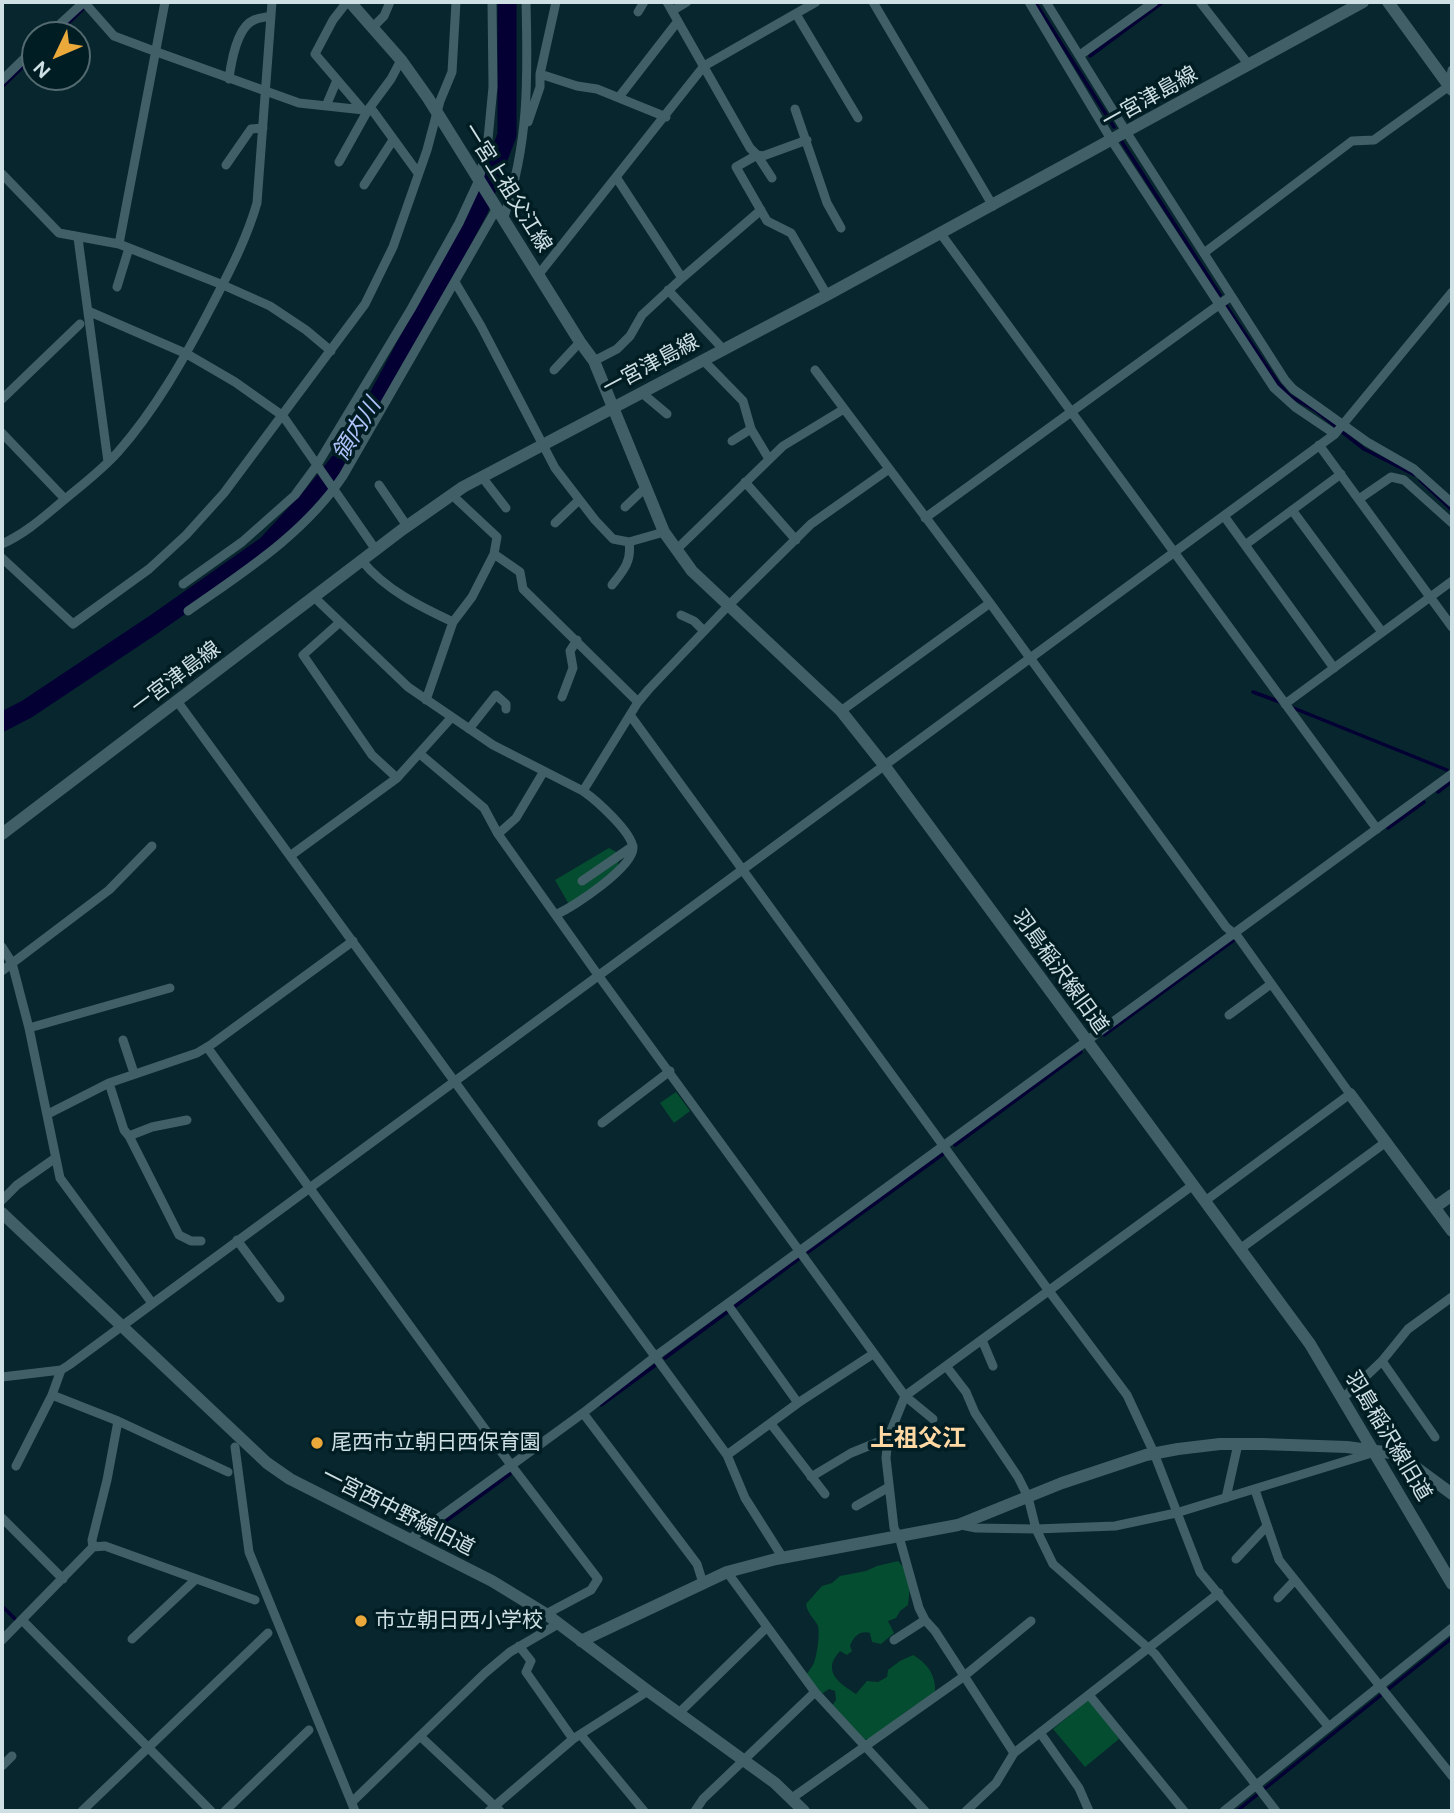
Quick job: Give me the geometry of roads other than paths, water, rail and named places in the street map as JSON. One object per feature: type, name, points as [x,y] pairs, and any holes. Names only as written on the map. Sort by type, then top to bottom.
[{"type":"street","points":[[63,21],[84,2],[114,36],[299,103],[373,111],[418,173]]},
{"type":"street","points":[[119,244],[165,2]]},
{"type":"street","points":[[2,544],[24,533],[108,462],[150,410],[187,354],[223,285],[250,228],[257,202],[272,2]]},
{"type":"street","points":[[349,2],[333,20],[315,54],[365,110]]},
{"type":"street","name":"一宮上祖父江線","points":[[349,2],[374,26],[438,114],[594,361],[614,406]]},
{"type":"street","points":[[374,26],[384,16],[390,2]]},
{"type":"street","points":[[2,558],[73,624],[149,569],[186,536],[224,493],[365,304],[393,247],[452,72],[456,2]]},
{"type":"street","points":[[183,584],[270,520],[318,466],[459,223],[480,182],[488,139],[492,87],[492,2]]},
{"type":"street","points":[[521,145],[528,72],[526,2]]},
{"type":"street","points":[[188,611],[284,542],[322,504],[333,488],[499,210],[540,87],[540,74],[556,2]]},
{"type":"street","points":[[638,12],[645,2]]},
{"type":"street","points":[[687,2],[669,6],[750,148],[772,178]]},
{"type":"street","points":[[539,275],[704,66],[816,2]]},
{"type":"street","points":[[873,2],[993,206]]},
{"type":"street","points":[[1029,2],[1112,141],[1274,388],[1295,407],[1335,434]]},
{"type":"street","points":[[1046,2],[1285,380],[1293,389],[1344,425],[1414,469],[1452,503]]},
{"type":"street","points":[[1080,55],[1154,2]]},
{"type":"street","points":[[1200,2],[1249,65]]},
{"type":"street","name":"一宮津島線","points":[[2,834],[452,494],[942,234],[1363,2]]},
{"type":"street","points":[[1388,2],[1451,88]]},
{"type":"street","points":[[796,14],[858,118]]},
{"type":"street","points":[[229,79],[233,52],[247,26],[251,21],[271,16]]},
{"type":"street","points":[[620,97],[678,21]]},
{"type":"street","points":[[339,162],[365,110],[391,79],[401,60]]},
{"type":"street","points":[[2,80],[21,62]]},
{"type":"street","points":[[1451,88],[1452,70]]},
{"type":"street","points":[[540,74],[620,97],[666,117]]},
{"type":"street","points":[[326,106],[337,80]]},
{"type":"street","points":[[1204,253],[1352,142],[1374,140],[1451,88]]},
{"type":"street","points":[[795,109],[827,203],[841,228]]},
{"type":"street","points":[[226,165],[251,128],[263,128]]},
{"type":"street","points":[[807,140],[764,156],[757,155],[736,167],[767,221],[791,233],[827,295]]},
{"type":"street","points":[[364,185],[393,141]]},
{"type":"street","points":[[2,174],[59,233],[119,244],[223,285],[270,306],[331,351]]},
{"type":"street","points":[[616,177],[682,278]]},
{"type":"street","points":[[594,361],[617,349],[630,336],[642,315],[761,210]]},
{"type":"street","points":[[942,234],[1377,830]]},
{"type":"street","points":[[78,238],[108,462]]},
{"type":"street","points":[[117,287],[129,248]]},
{"type":"street","points":[[455,282],[555,468],[579,500],[613,539],[629,542],[664,532]]},
{"type":"street","points":[[668,290],[723,349]]},
{"type":"street","points":[[4,1378],[61,1370],[237,1240],[310,1190],[1335,434],[1452,292]]},
{"type":"street","points":[[925,518],[1231,296]]},
{"type":"street","points":[[88,311],[187,354],[235,382],[283,416],[376,550]]},
{"type":"street","points":[[2,399],[80,324]]},
{"type":"street","points":[[554,370],[580,342]]},
{"type":"street","points":[[703,360],[743,401],[751,429],[769,459]]},
{"type":"street","points":[[816,370],[1452,1231]]},
{"type":"street","points":[[642,393],[667,414]]},
{"type":"street","name":"羽島稲沢線旧道","points":[[614,406],[645,488],[664,532],[676,550],[692,571],[841,711],[884,765],[1310,1344],[1452,1584]]},
{"type":"street","points":[[676,550],[783,446],[844,409]]},
{"type":"street","points":[[732,441],[751,429]]},
{"type":"street","points":[[2,433],[65,499]]},
{"type":"street","points":[[1320,445],[1452,627]]},
{"type":"street","points":[[583,791],[638,702],[704,631],[811,524],[889,469]]},
{"type":"street","points":[[1245,545],[1341,474]]},
{"type":"street","points":[[481,477],[506,508]]},
{"type":"street","points":[[1359,499],[1391,477],[1404,480],[1452,523]]},
{"type":"street","points":[[745,482],[796,540]]},
{"type":"street","points":[[379,485],[407,526]]},
{"type":"street","points":[[632,506],[637,494],[645,488]]},
{"type":"street","points":[[426,700],[453,622],[472,597],[494,554],[497,537],[452,494]]},
{"type":"street","points":[[555,523],[579,500]]},
{"type":"street","points":[[1292,510],[1382,632]]},
{"type":"street","points":[[1224,516],[1334,668]]},
{"type":"street","points":[[611,585],[627,566],[631,553],[629,542]]},
{"type":"street","points":[[494,554],[520,572],[523,589],[638,702]]},
{"type":"street","points":[[362,561],[377,579],[416,605],[453,622]]},
{"type":"street","points":[[1285,704],[1452,581]]},
{"type":"street","points":[[314,597],[408,687],[493,745],[583,791],[597,801],[629,837],[633,846],[632,855],[591,895],[557,914]]},
{"type":"street","points":[[841,711],[990,603]]},
{"type":"street","points":[[681,615],[694,621],[704,631]]},
{"type":"street","points":[[340,623],[303,655],[372,755],[397,778]]},
{"type":"street","points":[[562,697],[573,668],[570,651],[577,640]]},
{"type":"street","points":[[469,729],[496,695],[506,704],[506,709]]},
{"type":"street","points":[[177,701],[727,1455],[745,1498],[783,1558]]},
{"type":"street","points":[[630,715],[1127,1395],[1154,1453],[1200,1572],[1329,1727]]},
{"type":"street","points":[[290,856],[397,778],[451,718]]},
{"type":"street","points":[[420,754],[484,808],[498,834],[598,975],[873,1354],[905,1396],[933,1419]]},
{"type":"street","points":[[498,834],[516,818],[544,771]]},
{"type":"street","points":[[410,1539],[1452,774]]},
{"type":"street","points":[[2,971],[109,890],[152,846]]},
{"type":"street","points":[[582,881],[633,846]]},
{"type":"street","points":[[48,1114],[109,1083],[207,1047],[353,942]]},
{"type":"street","points":[[2,947],[12,963],[29,1028],[60,1178],[152,1303]]},
{"type":"street","points":[[1229,1015],[1271,984]]},
{"type":"street","points":[[29,1028],[170,988]]},
{"type":"street","points":[[123,1040],[134,1073]]},
{"type":"street","points":[[207,1047],[511,1465],[598,1579],[591,1590],[547,1614]]},
{"type":"street","points":[[602,1123],[670,1071]]},
{"type":"street","points":[[109,1083],[124,1130],[179,1235],[191,1241],[201,1241]]},
{"type":"street","points":[[1205,1201],[1350,1094]]},
{"type":"street","points":[[129,1136],[152,1127],[187,1120]]},
{"type":"street","points":[[1240,1249],[1386,1142]]},
{"type":"street","points":[[2,1200],[54,1159]]},
{"type":"street","points":[[1014,1754],[936,1631],[925,1620],[894,1528],[886,1458],[888,1438],[905,1396],[1193,1185]]},
{"type":"street","points":[[1435,1207],[1452,1195]]},
{"type":"street","name":"一宮西中野線旧道","points":[[2,1213],[267,1463],[290,1479],[492,1581],[547,1614],[648,1691],[746,1760],[804,1811]]},
{"type":"street","points":[[237,1240],[280,1298]]},
{"type":"street","points":[[1343,1398],[1381,1361],[1408,1329],[1452,1297]]},
{"type":"street","points":[[728,1305],[798,1403]]},
{"type":"street","points":[[982,1340],[993,1366]]},
{"type":"street","points":[[727,1455],[798,1403],[873,1354]]},
{"type":"street","points":[[1381,1361],[1435,1437]]},
{"type":"street","points":[[946,1366],[967,1392],[975,1413],[1018,1478],[1028,1497],[1036,1529],[1053,1564],[1155,1654],[1276,1811]]},
{"type":"street","points":[[16,1466],[52,1395],[61,1370]]},
{"type":"street","points":[[52,1395],[118,1421],[229,1472]]},
{"type":"street","points":[[583,1413],[697,1564],[703,1583]]},
{"type":"street","points":[[93,1547],[92,1540],[118,1421]]},
{"type":"street","points":[[771,1424],[825,1494]]},
{"type":"street","points":[[811,1477],[851,1454],[888,1438]]},
{"type":"street","points":[[1226,1499],[1237,1444]]},
{"type":"street","points":[[581,1641],[727,1572],[897,1534],[958,1525],[1062,1483],[1154,1453],[1199,1446],[1237,1444],[1347,1447],[1391,1453],[1410,1463],[1452,1494]]},
{"type":"street","points":[[235,1447],[249,1552],[353,1807],[485,1673],[519,1646],[558,1624]]},
{"type":"street","points":[[958,1525],[1036,1529],[1115,1527],[1226,1499],[1376,1452]]},
{"type":"street","points":[[856,1506],[889,1487]]},
{"type":"street","points":[[1255,1490],[1279,1560],[1452,1776]]},
{"type":"street","points":[[2,1518],[63,1579]]},
{"type":"street","points":[[1236,1559],[1268,1526]]},
{"type":"street","points":[[2,1640],[93,1547],[104,1546],[255,1600]]},
{"type":"street","points":[[727,1572],[814,1692],[925,1811]]},
{"type":"street","points":[[132,1639],[195,1579]]},
{"type":"street","points":[[1278,1598],[1295,1580]]},
{"type":"street","points":[[966,1811],[996,1783],[1014,1754],[1219,1594]]},
{"type":"street","points":[[22,1620],[212,1811]]},
{"type":"street","points":[[894,1640],[925,1620]]},
{"type":"street","points":[[792,1798],[964,1676],[1031,1621]]},
{"type":"street","points":[[679,1713],[766,1627]]},
{"type":"street","points":[[1224,1811],[1452,1628]]},
{"type":"street","points":[[82,1811],[268,1633]]},
{"type":"street","points":[[519,1646],[531,1661],[526,1672],[577,1737],[644,1811]]},
{"type":"street","points":[[421,1737],[495,1809],[577,1737],[648,1691]]},
{"type":"street","points":[[695,1811],[703,1799],[814,1692]]},
{"type":"street","points":[[1090,1696],[1184,1811]]},
{"type":"street","points":[[225,1811],[309,1730]]},
{"type":"street","points":[[1041,1734],[1079,1788],[1089,1811]]},
{"type":"street","points":[[2,1766],[12,1756]]},
{"type":"waterway","name":"領内川","points":[[2,722],[27,709],[153,625],[267,545],[351,448],[479,209],[507,135],[507,2]]},
{"type":"waterway","points":[[1035,2],[1114,127]]},
{"type":"waterway","points":[[1090,56],[1163,2]]},
{"type":"waterway","points":[[71,21],[83,9]]},
{"type":"waterway","points":[[2,87],[21,69]]},
{"type":"waterway","points":[[1122,142],[1220,295]]},
{"type":"waterway","points":[[1225,304],[1278,383],[1290,396],[1315,410],[1335,426]]},
{"type":"waterway","points":[[1341,431],[1364,449],[1415,475]]},
{"type":"waterway","points":[[1420,480],[1452,510]]},
{"type":"waterway","points":[[1253,692],[1280,702]]},
{"type":"waterway","points":[[1291,707],[1447,770]]},
{"type":"waterway","points":[[1438,792],[1452,781]]},
{"type":"waterway","points":[[1388,828],[1424,802]]},
{"type":"waterway","points":[[1104,1035],[1234,940]]},
{"type":"waterway","points":[[955,1145],[1081,1052]]},
{"type":"waterway","points":[[808,1252],[943,1154]]},
{"type":"waterway","points":[[734,1307],[801,1257]]},
{"type":"waterway","points":[[665,1358],[730,1310]]},
{"type":"waterway","points":[[601,1405],[657,1364]]},
{"type":"waterway","points":[[432,1531],[510,1474]]},
{"type":"waterway","points":[[2,1606],[16,1620]]},
{"type":"waterway","points":[[1237,1811],[1452,1638]]},
{"type":"place","name":"尾西市立朝日西保育園","points":[[317,1443]]},
{"type":"place","name":"市立朝日西小学校","points":[[361,1621]]},
{"type":"district","name":"上祖父江","points":[[918,1439]]}]
